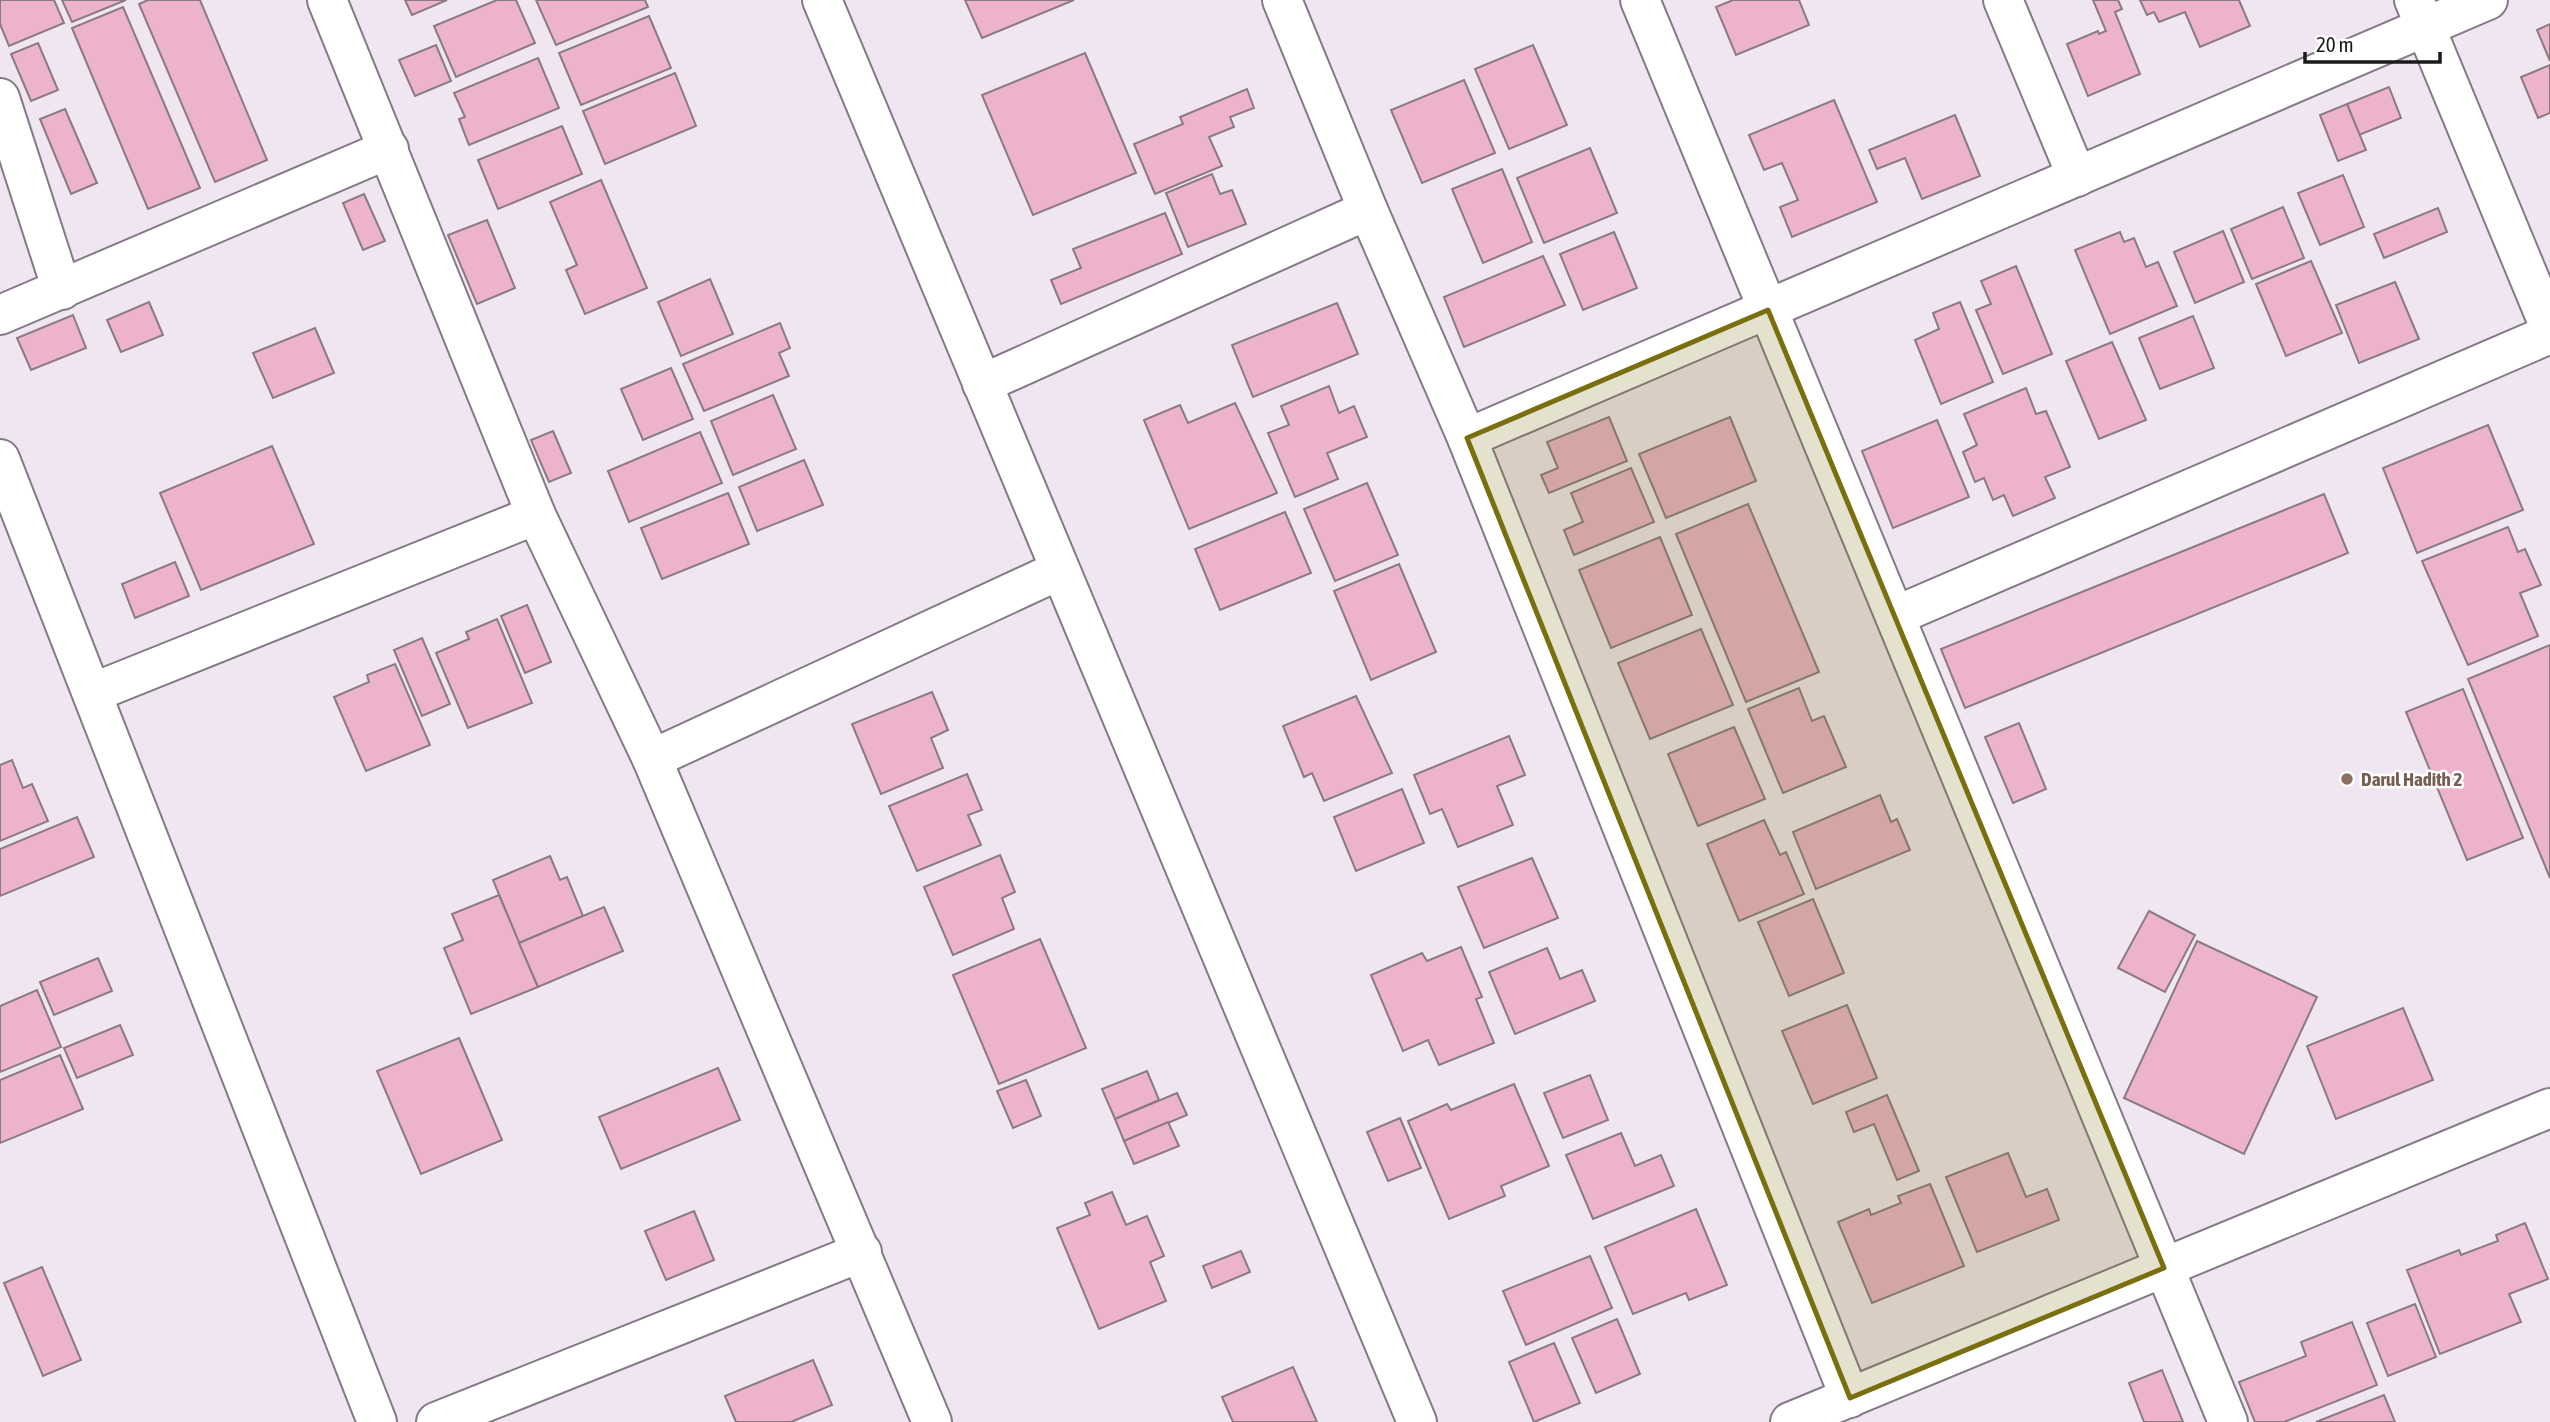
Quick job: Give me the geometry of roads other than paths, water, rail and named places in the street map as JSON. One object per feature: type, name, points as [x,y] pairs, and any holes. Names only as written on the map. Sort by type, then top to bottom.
[{"type":"street","points":[[327,0],[536,515],[652,759],[932,1422]]},
{"type":"street","points":[[822,0],[1417,1422]]},
{"type":"street","points":[[1282,0],[1368,211],[1467,438],[1850,1398]]},
{"type":"street","points":[[1640,0],[2228,1422]]},
{"type":"street","points":[[2003,0],[2077,177]]},
{"type":"street","points":[[1467,438],[2077,177],[2419,13],[2488,0]]},
{"type":"street","points":[[2419,13],[2550,328]]},
{"type":"street","points":[[0,98],[62,290]]},
{"type":"street","points":[[0,315],[389,149]]},
{"type":"street","points":[[982,384],[1368,211]]},
{"type":"street","points":[[1895,616],[2550,334]]},
{"type":"street","points":[[0,458],[377,1422]]},
{"type":"street","points":[[92,693],[536,515]]},
{"type":"street","points":[[652,759],[1060,570]]},
{"type":"street","points":[[1790,1422],[2550,1108]]},
{"type":"street","points":[[436,1422],[862,1252]]},
{"type":"place","name":"Darul Hadith 2","points":[[2347,779]]}]
